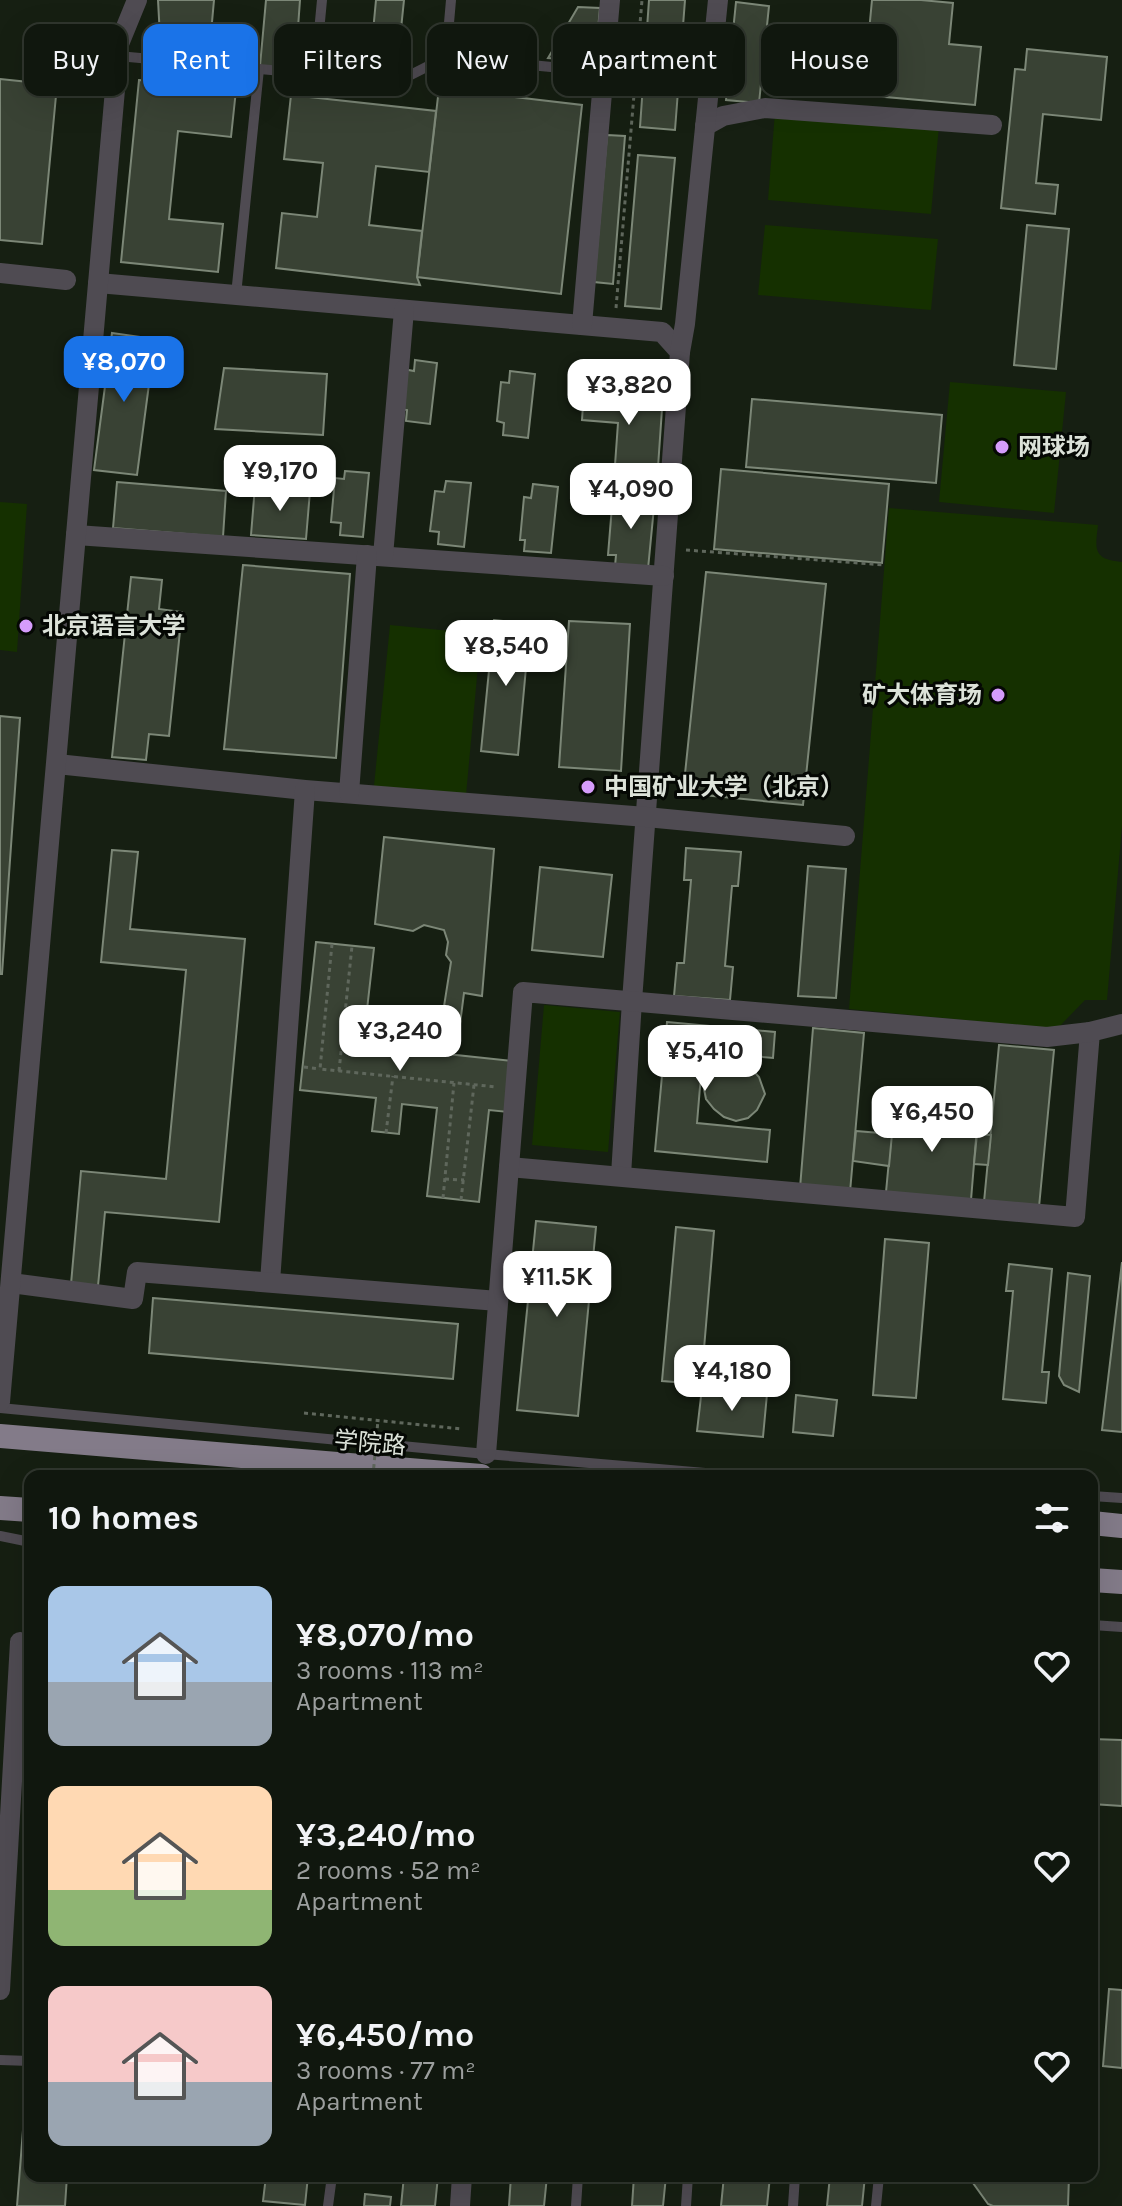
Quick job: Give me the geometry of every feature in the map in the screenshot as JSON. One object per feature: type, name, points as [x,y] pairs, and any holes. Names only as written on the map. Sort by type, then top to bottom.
[{"type":"main road","name":"学院路","points":[[0,1436],[483,1465]]},
{"type":"main road","points":[[0,1508],[24,1510]]},
{"type":"main road","points":[[1098,1524],[1122,1526]]},
{"type":"main road","points":[[1098,1580],[1122,1582]]},
{"type":"street","points":[[127,24],[137,0]]},
{"type":"street","points":[[608,24],[610,0]]},
{"type":"street","points":[[621,1175],[680,352],[718,0]]},
{"type":"street","points":[[0,1402],[114,96]]},
{"type":"street","points":[[582,325],[602,96]]},
{"type":"street","points":[[705,126],[723,116],[765,108],[992,125]]},
{"type":"street","points":[[0,273],[66,280]]},
{"type":"street","points":[[98,283],[662,332],[680,352]]},
{"type":"street","points":[[349,793],[404,310]]},
{"type":"street","points":[[76,535],[664,576]]},
{"type":"street","points":[[57,764],[305,790],[845,836]]},
{"type":"street","points":[[270,1282],[305,790]]},
{"type":"street","points":[[483,1465],[523,992],[1047,1037],[1090,1032],[1122,1024]]},
{"type":"street","points":[[509,1167],[1075,1217],[1090,1032]]},
{"type":"street","points":[[11,1283],[133,1299],[137,1272],[498,1301]]},
{"type":"street","points":[[0,1990],[20,1642]]},
{"type":"street","points":[[460,2206],[462,2182]]},
{"type":"lane","points":[[320,24],[322,0]]},
{"type":"lane","points":[[449,24],[451,0]]},
{"type":"lane","points":[[127,57],[274,70]]},
{"type":"lane","points":[[236,295],[259,69]]},
{"type":"lane","name":"学院路","points":[[0,1408],[483,1465],[600,1470]]},
{"type":"lane","points":[[1098,1496],[1122,1498]]},
{"type":"lane","points":[[0,1536],[24,1541]]},
{"type":"lane","points":[[1098,1625],[1122,1627]]},
{"type":"lane","points":[[0,2060],[24,2061]]},
{"type":"lane","points":[[328,2206],[331,2182]]},
{"type":"lane","points":[[576,2206],[578,2182]]},
{"type":"lane","points":[[686,2206],[688,2182]]},
{"type":"lane","points":[[793,2206],[795,2182]]},
{"type":"lane","points":[[876,2206],[878,2182]]},
{"type":"path","points":[[615,328],[642,0]]},
{"type":"path","points":[[666,548],[885,565]]},
{"type":"path","points":[[332,944],[320,1069],[498,1087]]},
{"type":"path","points":[[339,1071],[352,946]]},
{"type":"path","points":[[386,1133],[393,1076]]},
{"type":"path","points":[[443,1198],[454,1083]]},
{"type":"path","points":[[461,1200],[474,1085]]},
{"type":"path","points":[[445,1179],[464,1180]]},
{"type":"path","points":[[304,1413],[462,1429]]},
{"type":"path","points":[[374,1470],[378,1420]]},
{"type":"green space","points":[[775,112],[939,126],[931,214],[768,200]]},
{"type":"green space","points":[[765,225],[938,239],[931,310],[758,295]]},
{"type":"green space","name":"网球场","points":[[950,382],[1066,392],[1054,513],[939,502]]},
{"type":"green space","points":[[0,502],[27,504],[17,652],[0,650]]},
{"type":"green space","name":"矿大体育场","points":[[889,508],[1098,525],[1098,552],[1113,561],[1122,562],[1122,826],[1107,1000],[1085,1000],[1057,1029],[849,1009]]},
{"type":"green space","points":[[390,625],[481,634],[466,795],[374,786]]},
{"type":"green space","points":[[544,1005],[620,1012],[608,1152],[532,1145]]},
{"type":"building","points":[[158,0],[214,0],[212,24],[159,24]]},
{"type":"building","points":[[266,0],[300,0],[298,24],[274,24],[274,67],[260,66]]},
{"type":"building","points":[[376,0],[404,0],[402,24],[374,24]]},
{"type":"building","points":[[649,0],[685,0],[683,24],[647,24]]},
{"type":"building","points":[[872,0],[953,3],[949,44],[981,47],[975,105],[874,96],[897,96],[897,24],[870,24]]},
{"type":"building","points":[[736,2],[769,6],[767,24],[761,24],[759,103],[726,100],[726,96],[745,96],[745,24],[734,24]]},
{"type":"building","points":[[578,7],[600,8],[598,24],[568,24]]},
{"type":"building","points":[[1027,49],[1107,57],[1101,120],[1043,114],[1036,183],[1058,185],[1055,214],[1001,208],[1015,69],[1025,70]]},
{"type":"building","points":[[0,79],[24,82],[24,96],[56,96],[42,244],[0,240]]},
{"type":"building","points":[[139,80],[143,80],[143,96],[235,96],[231,137],[178,131],[169,219],[223,224],[218,272],[121,262]]},
{"type":"building","points":[[291,96],[436,111],[429,172],[376,166],[369,225],[422,231],[417,277],[420,285],[276,268],[282,213],[317,217],[323,163],[284,159]]},
{"type":"building","points":[[438,96],[506,96],[582,105],[561,294],[417,277]]},
{"type":"building","points":[[642,96],[678,96],[675,130],[640,127]]},
{"type":"building","points":[[607,135],[625,136],[613,284],[594,282]]},
{"type":"building","points":[[638,155],[675,158],[661,309],[625,306]]},
{"type":"building","points":[[1027,225],[1069,229],[1056,369],[1014,365]]},
{"type":"building","points":[[112,333],[155,339],[137,475],[94,470]]},
{"type":"building","points":[[415,360],[437,363],[430,424],[406,421],[407,410],[399,409],[403,369],[414,371]]},
{"type":"building","points":[[224,368],[327,374],[323,435],[215,429]]},
{"type":"building","points":[[510,371],[535,374],[528,438],[503,435],[504,423],[497,421],[501,382],[509,383]]},
{"type":"building","points":[[585,375],[664,380],[656,496],[613,493],[618,423],[582,420]]},
{"type":"building","points":[[752,399],[942,415],[936,483],[746,467]]},
{"type":"building","points":[[721,469],[889,484],[882,563],[714,549]]},
{"type":"building","points":[[345,471],[369,473],[363,537],[340,535],[341,523],[331,522],[335,478],[344,479]]},
{"type":"building","points":[[446,481],[471,483],[464,547],[438,544],[439,532],[430,531],[435,491],[444,492]]},
{"type":"building","points":[[117,482],[226,491],[223,537],[113,528]]},
{"type":"building","points":[[533,484],[558,487],[551,553],[524,551],[525,540],[520,540],[524,497],[531,498]]},
{"type":"building","points":[[255,486],[310,491],[306,539],[251,535]]},
{"type":"building","points":[[613,494],[648,497],[647,506],[654,507],[648,569],[615,566],[616,555],[608,555]]},
{"type":"building","points":[[243,565],[350,574],[336,758],[224,749]]},
{"type":"building","points":[[706,572],[826,584],[803,805],[683,793]]},
{"type":"building","points":[[131,577],[162,580],[159,609],[182,612],[169,736],[149,734],[146,760],[112,757]]},
{"type":"building","points":[[494,620],[530,624],[518,755],[481,751]]},
{"type":"building","points":[[569,621],[630,624],[621,771],[559,767]]},
{"type":"building","points":[[0,716],[20,718],[2,974],[0,974]]},
{"type":"building","points":[[384,837],[494,849],[482,996],[464,993],[460,1024],[442,1019],[451,962],[446,955],[448,942],[444,930],[424,925],[413,931],[375,924]]},
{"type":"building","points":[[686,848],[741,852],[738,886],[732,886],[725,966],[733,967],[730,1000],[674,996],[677,963],[684,963],[691,880],[684,880]]},
{"type":"building","points":[[112,850],[138,852],[130,929],[245,939],[219,1222],[105,1212],[98,1286],[71,1284],[81,1171],[166,1179],[186,970],[101,962]]},
{"type":"building","points":[[808,866],[846,869],[836,998],[798,996]]},
{"type":"building","points":[[540,867],[612,875],[603,957],[532,950]]},
{"type":"building","points":[[316,942],[374,948],[363,1045],[513,1061],[508,1112],[489,1110],[479,1202],[427,1196],[437,1108],[402,1104],[399,1134],[372,1131],[376,1098],[300,1090]]},
{"type":"building","points":[[667,1022],[775,1032],[773,1058],[703,1051],[697,1123],[770,1130],[767,1162],[655,1151]]},
{"type":"building","points":[[813,1028],[864,1033],[850,1192],[800,1188]]},
{"type":"building","points":[[999,1045],[1054,1050],[1039,1207],[984,1202]]},
{"type":"building","points":[[736,1061],[748,1065],[759,1077],[765,1094],[757,1110],[748,1118],[736,1121],[714,1109],[706,1099],[704,1089],[720,1064]]},
{"type":"building","points":[[894,1107],[978,1115],[971,1200],[886,1192]]},
{"type":"building","points":[[856,1131],[892,1134],[889,1166],[853,1161]]},
{"type":"building","points":[[977,1134],[991,1135],[988,1165],[974,1164]]},
{"type":"building","points":[[536,1221],[596,1227],[578,1416],[517,1410]]},
{"type":"building","points":[[676,1227],[714,1231],[701,1384],[662,1381]]},
{"type":"building","points":[[885,1239],[929,1243],[916,1398],[873,1395]]},
{"type":"building","points":[[1122,1262],[1122,1432],[1102,1430]]},
{"type":"building","points":[[1009,1264],[1052,1269],[1042,1372],[1049,1372],[1046,1403],[1003,1399],[1013,1291],[1006,1291]]},
{"type":"building","points":[[1068,1273],[1090,1276],[1079,1392],[1064,1385],[1059,1376]]},
{"type":"building","points":[[153,1298],[458,1324],[453,1379],[149,1353]]},
{"type":"building","points":[[702,1388],[767,1394],[763,1437],[697,1431]]},
{"type":"building","points":[[796,1395],[837,1400],[833,1436],[793,1432]]},
{"type":"building","points":[[1098,1739],[1122,1740],[1122,1806],[1098,1804]]},
{"type":"building","points":[[1109,1989],[1122,1990],[1122,2068],[1103,2066]]},
{"type":"building","points":[[24,2117],[24,2182],[67,2182],[65,2206],[17,2206]]},
{"type":"building","points":[[265,2182],[307,2182],[305,2205],[263,2201]]},
{"type":"building","points":[[403,2182],[437,2182],[435,2206],[401,2206]]},
{"type":"building","points":[[511,2182],[546,2182],[544,2206],[509,2206]]},
{"type":"building","points":[[634,2182],[665,2182],[663,2206],[632,2206]]},
{"type":"building","points":[[723,2182],[769,2182],[767,2206],[721,2206]]},
{"type":"building","points":[[829,2182],[864,2182],[862,2206],[827,2206]]},
{"type":"building","points":[[972,2182],[1069,2182],[1068,2206],[988,2204]]},
{"type":"building","points":[[365,2194],[391,2197],[390,2206],[364,2206]]},
{"type":"place","name":"网球场","points":[[1002,447]]},
{"type":"place","name":"北京语言大学","points":[[26,626]]},
{"type":"place","name":"矿大体育场","points":[[998,695]]},
{"type":"place","name":"中国矿业大学（北京）","points":[[588,787]]}]
